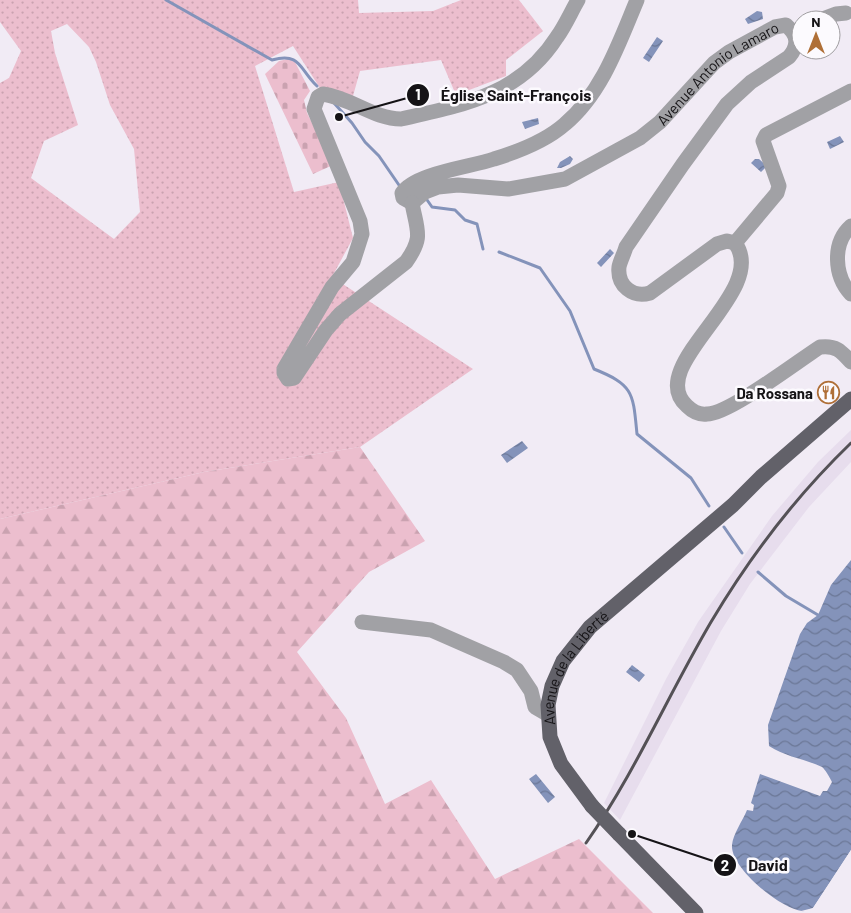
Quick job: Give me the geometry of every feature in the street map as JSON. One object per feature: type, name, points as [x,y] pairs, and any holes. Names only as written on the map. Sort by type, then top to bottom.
[{"type":"main road","name":"Avenue de la Liberté","points":[[696,913],[592,806],[561,764],[550,737],[547,714],[552,686],[560,667],[572,648],[590,627],[743,496],[761,476],[851,399]]},
{"type":"main road","name":"Avenue de la Liberté","points":[[743,496],[762,485],[851,408]]},
{"type":"street","points":[[578,0],[557,38],[528,70],[500,90],[473,103],[401,119],[390,119],[335,95],[324,94],[318,97],[314,109],[360,220],[362,234],[353,262],[332,286],[284,369],[284,374],[288,379],[294,378],[326,330],[340,314],[406,262],[414,251],[418,242],[419,230],[412,203],[403,198],[402,193],[406,188],[419,181],[472,164],[493,160],[549,136],[565,124],[583,104],[608,68],[637,0]]},
{"type":"street","name":"Avenue Antonio Lamaro","points":[[412,203],[424,192],[438,186],[458,185],[508,189],[565,179],[640,138],[660,122],[714,63],[729,52],[775,27],[786,25],[791,27]]},
{"type":"street","name":"Avenue Antonio Lamaro","points":[[735,243],[727,241],[718,244],[650,293],[641,296],[634,295],[625,286],[621,278],[619,268],[626,247],[682,164],[736,93],[791,55]]},
{"type":"street","points":[[851,91],[766,135],[763,141],[779,186],[777,193],[735,243],[740,249],[741,260],[738,279],[724,305],[680,369],[678,393],[684,404],[693,412],[707,414],[726,409],[820,347],[831,346],[839,349],[851,362]]},
{"type":"street","points":[[851,226],[842,240],[838,253],[838,268],[842,281],[851,294]]},
{"type":"street","points":[[362,622],[431,630],[504,662],[517,670],[531,691],[535,707],[547,714]]},
{"type":"shaded area","points":[[851,430],[851,462],[809,507],[750,584],[721,631],[620,820],[604,803],[666,679],[698,622],[772,516],[818,462]]},
{"type":"green space","points":[[0,0],[358,0],[359,13],[433,11],[461,0],[519,0],[543,31],[506,60],[506,76],[456,95],[441,60],[360,71],[353,96],[320,88],[293,46],[255,66],[294,192],[339,182],[353,238],[332,277],[473,369],[360,447],[204,472],[0,519],[0,83],[9,78],[21,51],[0,22]],"holes":[[[67,24],[89,47],[110,105],[134,149],[140,212],[114,239],[31,178],[44,141],[78,125],[55,53],[51,31]]]},
{"type":"green space","points":[[288,59],[295,62],[310,91],[304,100],[307,113],[333,165],[313,174],[265,74],[279,61]]},
{"type":"green space","points":[[360,447],[425,541],[369,572],[297,652],[346,718],[385,804],[431,780],[495,879],[579,839],[653,913],[0,913],[0,519],[204,472]]},
{"type":"water","points":[[757,11],[762,12],[763,19],[748,24],[745,19]]},
{"type":"water","points":[[657,37],[663,41],[649,62],[643,58]]},
{"type":"water","points":[[538,118],[539,124],[525,129],[522,122]]},
{"type":"water","points":[[840,136],[844,142],[830,149],[827,142]]},
{"type":"water","points":[[570,156],[573,159],[570,164],[557,168],[560,162]]},
{"type":"water","points":[[755,159],[759,159],[767,166],[761,172],[751,163]]},
{"type":"water","points":[[610,249],[614,253],[601,267],[597,263]]},
{"type":"water","points":[[522,441],[528,448],[507,463],[501,455]]},
{"type":"water","points":[[851,560],[851,850],[813,908],[803,911],[793,909],[782,903],[758,886],[739,865],[732,845],[747,810],[753,811],[754,805],[751,803],[760,774],[820,796],[823,791],[827,791],[832,782],[822,767],[782,753],[769,746],[768,725],[800,634],[807,623],[818,615],[831,585]]},
{"type":"water","points":[[632,665],[645,675],[639,682],[626,672]]},
{"type":"water","points":[[536,774],[555,797],[548,803],[529,779]]},
{"type":"pier","points":[[851,850],[851,856],[815,910],[808,913],[801,911],[813,908]]},
{"type":"waterway","points":[[166,0],[272,60],[282,58],[294,60],[317,86]]},
{"type":"waterway","points":[[334,103],[352,123],[365,142],[379,156],[401,188]]},
{"type":"waterway","points":[[425,197],[432,207],[455,210],[465,220],[477,224],[483,249]]},
{"type":"waterway","points":[[499,252],[540,268],[570,311],[594,369],[617,380],[629,392],[634,409],[637,434],[691,478],[709,506]]},
{"type":"waterway","points":[[724,527],[742,553]]},
{"type":"waterway","points":[[758,572],[786,596],[818,615]]},
{"type":"railway","points":[[586,843],[636,762],[695,650],[741,574],[793,506],[851,443]]},
{"type":"place","name":"Église Saint-François","points":[[339,117]]},
{"type":"place","name":"Da Rossana","points":[[829,393]]},
{"type":"place","name":"David","points":[[632,834]]}]
